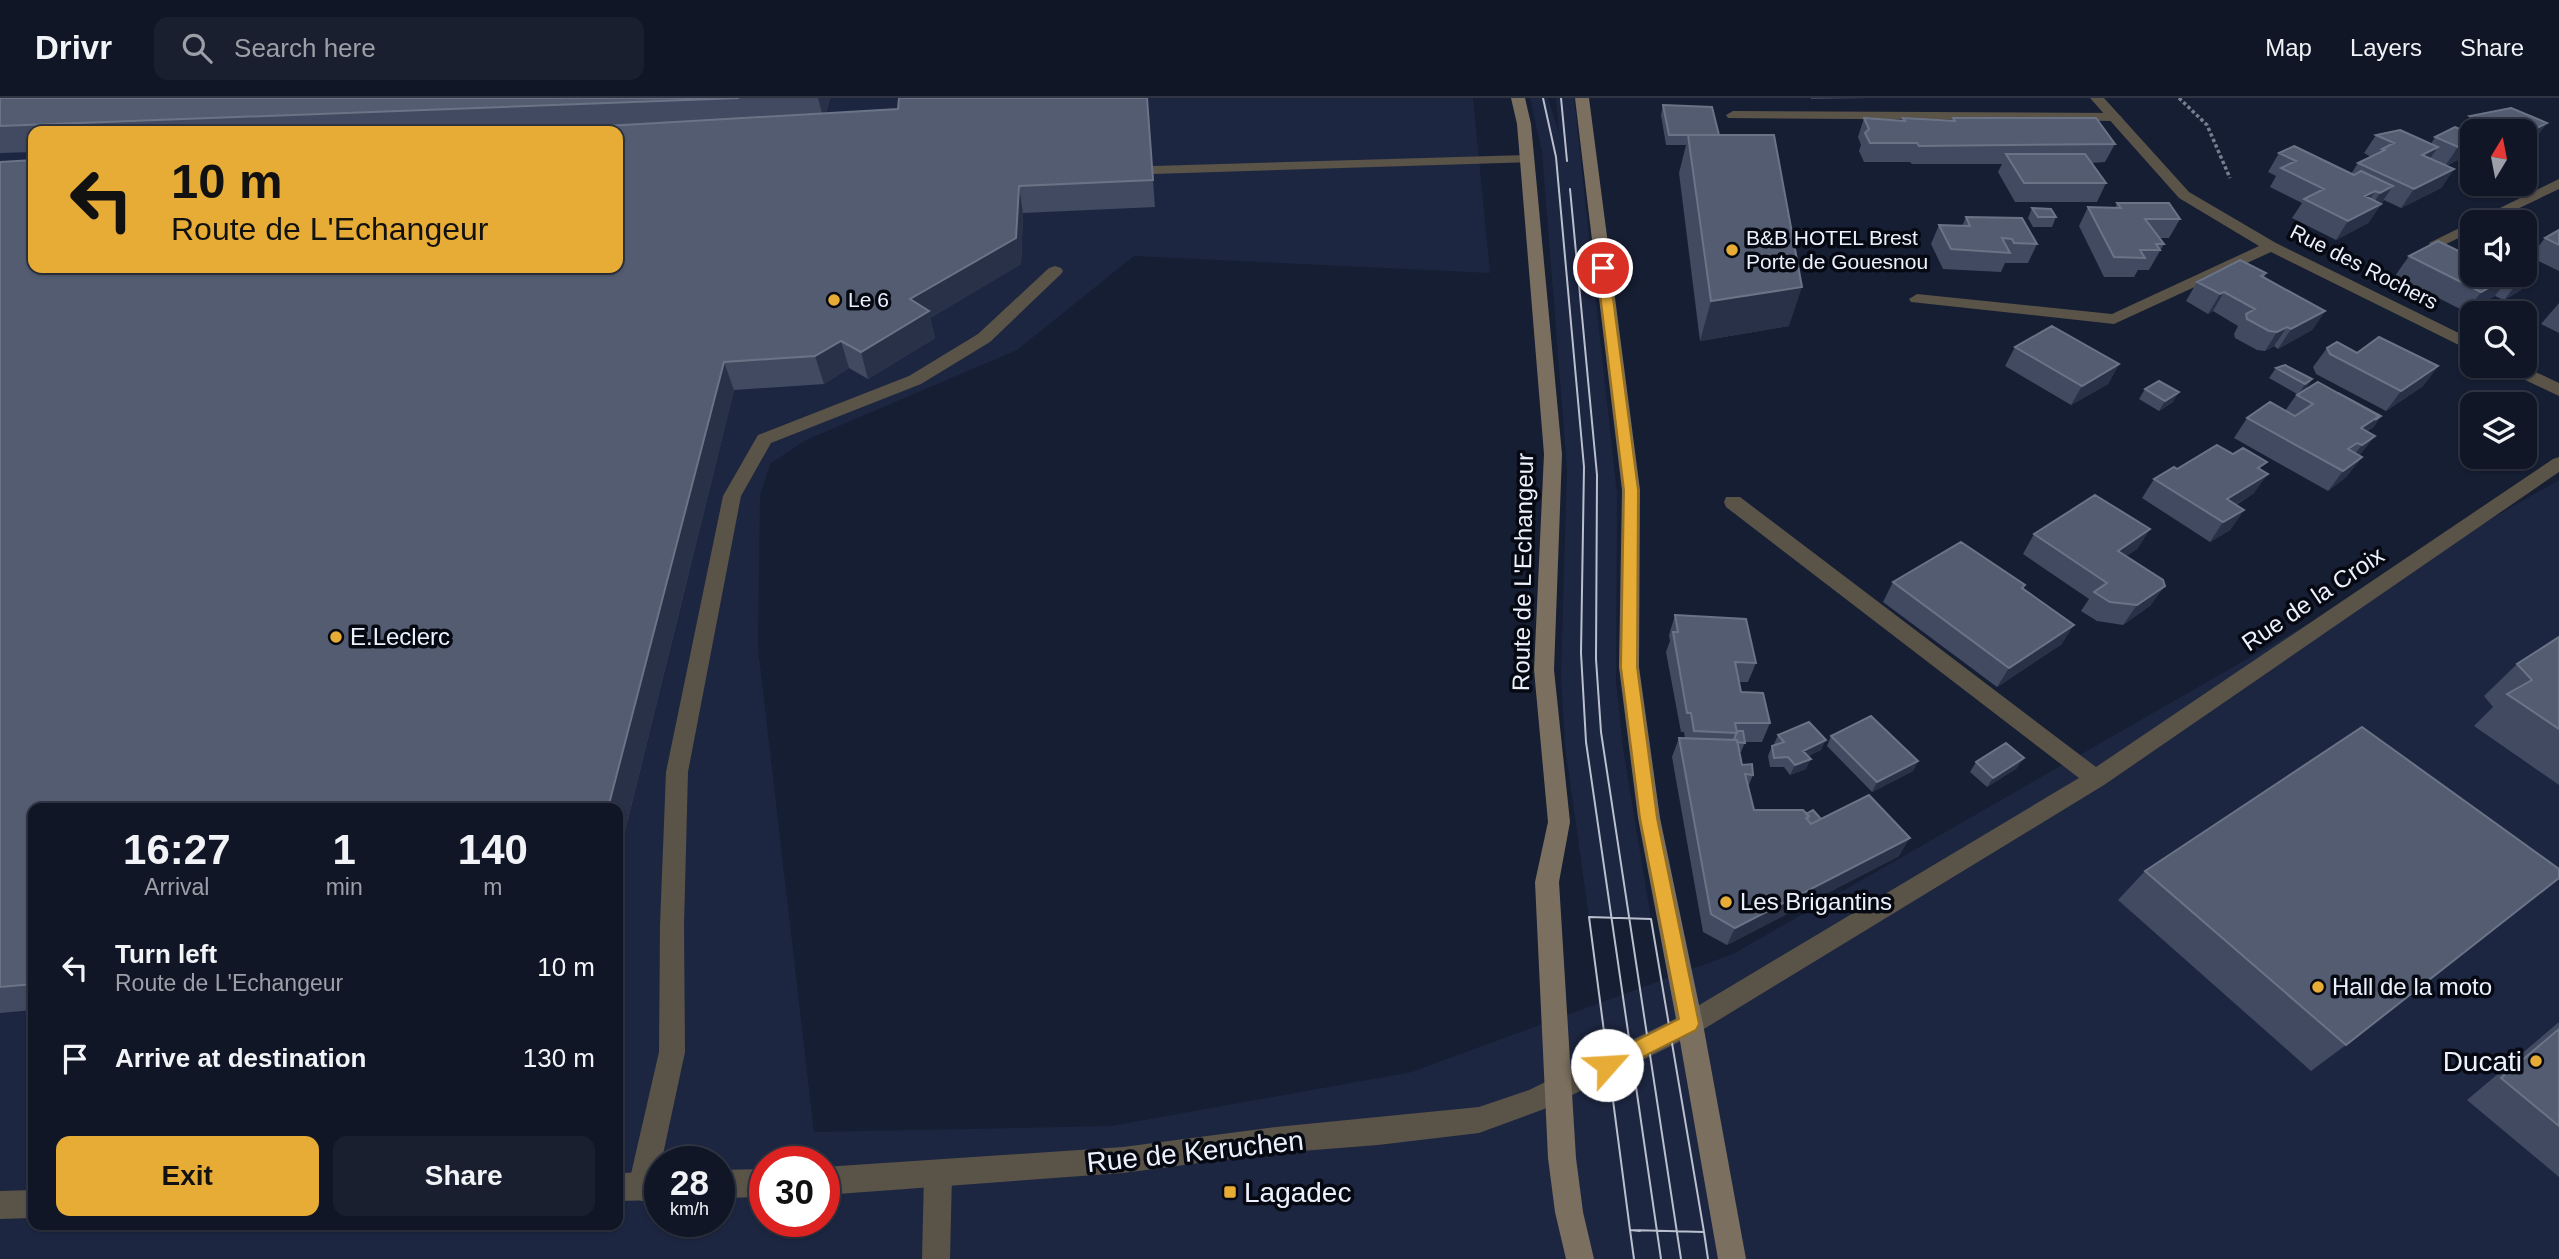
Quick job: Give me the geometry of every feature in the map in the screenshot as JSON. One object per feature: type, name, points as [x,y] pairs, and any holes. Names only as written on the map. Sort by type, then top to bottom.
[{"type":"main road","name":"Route de L'Echangeur","points":[[1518,98],[1527,159],[1553,454],[1544,670],[1559,822],[1546,882],[1562,1158],[1569,1212],[1580,1259]]},
{"type":"main road","points":[[1582,98],[1631,490],[1629,667],[1648,818],[1690,1024],[1732,1259]]},
{"type":"street","name":"Rue des Rochers","points":[[2097,98],[2184,195],[2272,246],[2460,340]]},
{"type":"street","points":[[1733,115],[2115,117]]},
{"type":"street","points":[[1153,170],[1527,159]]},
{"type":"street","points":[[2504,210],[2559,183]]},
{"type":"street","points":[[2437,243],[2460,232]]},
{"type":"street","name":"Rue des Rochers","points":[[1917,299],[2114,319],[2272,246]]},
{"type":"street","points":[[640,1187],[672,1052],[672,925],[677,772],[732,496],[764,439],[915,380],[984,338],[1055,271]]},
{"type":"street","points":[[2534,378],[2559,390]]},
{"type":"street","name":"Rue de la Croix","points":[[1690,1024],[2096,779],[2559,463]]},
{"type":"street","points":[[1733,502],[2096,779]]},
{"type":"street","name":"Rue de Keruchen","points":[[840,1180],[1123,1160],[1276,1140],[1479,1120],[1535,1101],[1690,1024]]},
{"type":"street","points":[[936,1259],[938,1174]]},
{"type":"street","points":[[0,1205],[28,1204]]},
{"type":"path","points":[[2179,98],[2207,125],[2234,187]]},
{"type":"shaded area","points":[[0,98],[1473,98],[1490,273],[1134,256],[1017,350],[806,440],[770,464],[760,496],[758,648],[814,1132],[1111,1126],[1412,1072],[1733,954],[2559,480],[2559,1259],[0,1259]]},
{"type":"shaded area","points":[[1530,98],[1548,98],[1559,133],[1556,98],[1574,98],[1617,494],[1616,681],[1623,748],[1651,919],[1589,917],[1565,746],[1561,676],[1567,468],[1542,152]]},
{"type":"building","points":[[0,98],[739,98],[0,126]]},
{"type":"building","name":"E.Leclerc","points":[[899,98],[1147,98],[1153,180],[1019,186],[1016,238],[910,299],[929,311],[861,352],[841,341],[815,356],[724,362],[609,803],[28,803],[28,984],[0,987],[0,162],[28,160],[28,273],[623,273],[623,126],[607,126],[898,109]]},
{"type":"building","points":[[1663,105],[1712,107],[1719,135],[1669,135]]},
{"type":"building","points":[[2511,108],[2537,119],[2477,119],[2470,116]]},
{"type":"building","points":[[1864,118],[1955,121],[1953,118],[2096,118],[2115,144],[1919,146],[1917,143],[1870,143],[1865,133],[1869,129]]},
{"type":"building","points":[[2538,119],[2547,123],[2538,128]]},
{"type":"building","points":[[2455,127],[2460,129],[2460,146],[2435,137]]},
{"type":"building","points":[[2400,130],[2438,147],[2422,155],[2454,169],[2414,189],[2358,163],[2394,143],[2376,135]]},
{"type":"building","name":"B&B HOTEL Brest Porte de Gouesnou","points":[[1688,135],[1774,135],[1802,287],[1711,301]]},
{"type":"building","points":[[2294,146],[2354,175],[2361,171],[2393,186],[2380,193],[2375,191],[2365,196],[2381,204],[2348,221],[2304,199],[2324,189],[2281,168],[2296,161],[2279,153]]},
{"type":"building","points":[[2006,154],[2085,154],[2106,183],[2024,183]]},
{"type":"building","points":[[2117,203],[2169,203],[2180,219],[2145,219],[2164,244],[2156,244],[2160,250],[2140,250],[2145,258],[2114,257],[2088,207],[2121,208]]},
{"type":"building","points":[[2032,208],[2051,209],[2056,217],[2038,217]]},
{"type":"building","points":[[1966,217],[2022,218],[2037,244],[2014,243],[2012,239],[2002,238],[2010,253],[1951,249],[1939,225],[1970,226]]},
{"type":"building","points":[[2559,230],[2559,245],[2545,238]]},
{"type":"building","points":[[2438,241],[2460,252],[2460,282],[2409,256]]},
{"type":"building","points":[[2240,260],[2266,273],[2261,276],[2325,311],[2291,329],[2287,327],[2277,332],[2269,331],[2247,319],[2246,314],[2255,309],[2224,292],[2220,294],[2197,282]]},
{"type":"building","points":[[2471,287],[2490,287],[2481,292]]},
{"type":"building","points":[[2052,326],[2119,364],[2082,386],[2015,347]]},
{"type":"building","points":[[2379,337],[2438,366],[2401,391],[2330,354],[2327,348],[2337,342],[2357,353]]},
{"type":"building","points":[[2285,365],[2312,379],[2305,384],[2276,368]]},
{"type":"building","points":[[2159,381],[2179,392],[2165,401],[2145,389]]},
{"type":"building","points":[[2318,382],[2379,416],[2361,428],[2375,436],[2362,445],[2357,443],[2348,449],[2362,457],[2343,471],[2247,418],[2270,402],[2295,416],[2313,404],[2297,395]]},
{"type":"building","points":[[2217,445],[2233,454],[2243,448],[2267,462],[2258,468],[2268,474],[2227,499],[2244,510],[2223,522],[2154,479],[2174,467],[2177,469]]},
{"type":"building","points":[[2095,495],[2150,529],[2118,551],[2163,580],[2165,586],[2137,605],[2110,602],[2094,592],[2107,583],[2034,534]]},
{"type":"building","points":[[1961,542],[2025,585],[2022,588],[2074,625],[2009,668],[1893,582]]},
{"type":"building","points":[[1675,615],[1746,619],[1756,663],[1735,662],[1741,692],[1763,693],[1770,723],[1735,723],[1737,733],[1694,731],[1691,713],[1687,713],[1673,632],[1678,632]]},
{"type":"building","points":[[2559,637],[2559,729],[2507,694],[2532,680],[2517,664]]},
{"type":"building","points":[[1871,716],[1918,761],[1877,782],[1831,736]]},
{"type":"building","points":[[1809,722],[1826,740],[1803,751],[1811,759],[1795,765],[1788,757],[1774,758],[1772,746],[1784,742],[1778,735]]},
{"type":"building","name":"Hall de la moto","points":[[2362,727],[2559,869],[2559,878],[2346,1045],[2145,871]]},
{"type":"building","points":[[1737,731],[1743,731],[1745,743],[1734,740]]},
{"type":"building","points":[[1679,738],[1737,740],[1742,765],[1752,764],[1753,775],[1745,774],[1754,810],[1803,810],[1809,816],[1806,818],[1811,824],[1869,795],[1910,838],[1735,928],[1711,914]]},
{"type":"building","points":[[2006,743],[2024,758],[1993,778],[1976,762]]},
{"type":"building","points":[[1813,810],[1821,819],[1811,824],[1806,814]]},
{"type":"building","points":[[2559,1029],[2559,1126],[2501,1078]]},
{"type":"tram line","points":[[1543,98],[1556,157],[1584,467],[1581,653],[1586,742],[1611,918]]},
{"type":"tram line","points":[[1561,98],[1567,161]]},
{"type":"tram line","points":[[1570,189],[1597,475],[1596,659],[1601,732],[1629,918]]},
{"type":"tram line","points":[[1611,918],[1589,917],[1630,1230]]},
{"type":"tram line","points":[[1611,918],[1629,918]]},
{"type":"tram line","points":[[1611,918],[1657,1231]]},
{"type":"tram line","points":[[1629,918],[1651,919],[1704,1232]]},
{"type":"tram line","points":[[1629,918],[1677,1231]]},
{"type":"tram line","points":[[1630,1230],[1657,1231]]},
{"type":"tram line","points":[[1630,1230],[1640,1231]]},
{"type":"tram line","points":[[1630,1230],[1634,1259]]},
{"type":"tram line","points":[[1657,1231],[1677,1231]]},
{"type":"tram line","points":[[1657,1231],[1661,1259]]},
{"type":"tram line","points":[[1677,1231],[1704,1232]]},
{"type":"tram line","points":[[1677,1231],[1681,1259]]},
{"type":"tram line","points":[[1696,1232],[1704,1232]]},
{"type":"tram line","points":[[1704,1232],[1708,1259]]},
{"type":"place","name":"B&B HOTEL Brest Porte de Gouesnou","points":[[1732,250]]},
{"type":"place","name":"Le 6","points":[[834,300]]},
{"type":"place","name":"E.Leclerc","points":[[336,637]]},
{"type":"place","name":"Les Brigantins","points":[[1726,902]]},
{"type":"place","name":"Hall de la moto","points":[[2318,987]]},
{"type":"place","name":"Ducati","points":[[2536,1061]]},
{"type":"place","name":"Lagadec","points":[[1230,1192]]},
{"type":"route","points":[[1603,268],[1631,490],[1629,667],[1648,818],[1690,1024],[1607,1065]]}]
